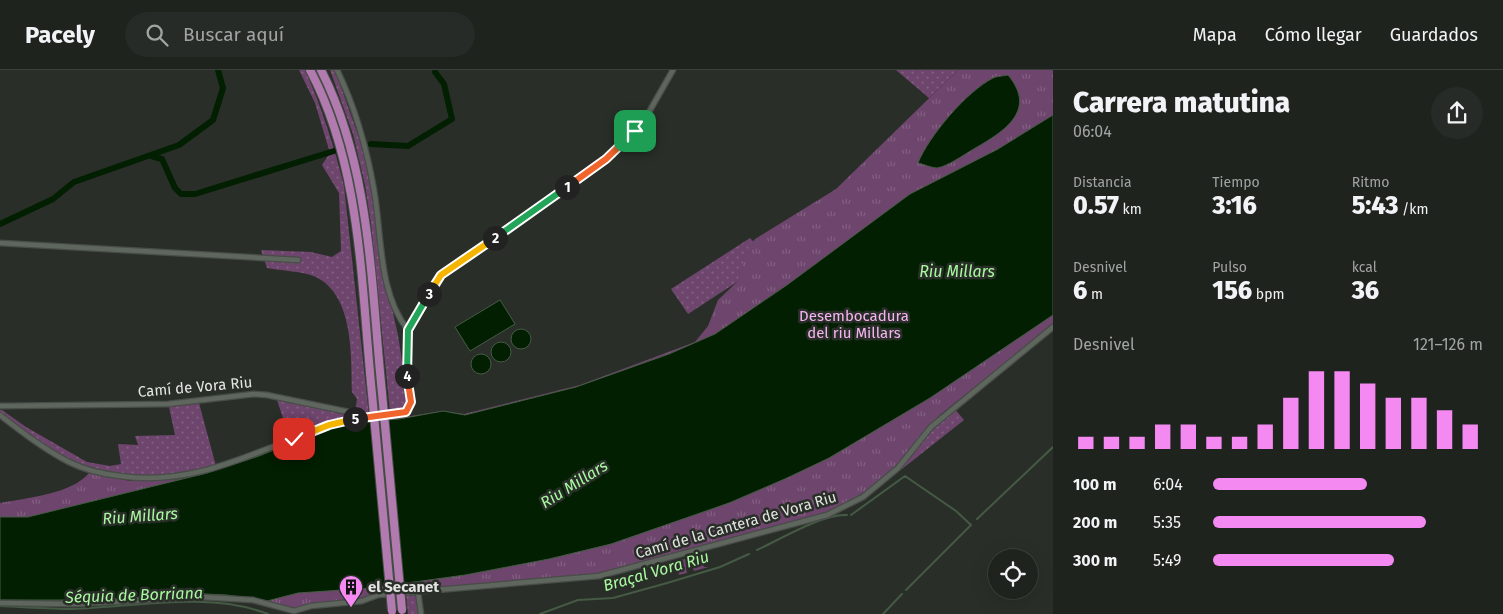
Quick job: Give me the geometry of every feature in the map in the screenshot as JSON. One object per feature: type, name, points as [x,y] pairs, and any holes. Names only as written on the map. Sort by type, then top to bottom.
[{"type":"main road","points":[[310,70],[332,121],[344,162],[356,225],[392,613]]},
{"type":"main road","points":[[321,70],[341,117],[354,162],[366,224],[402,612]]},
{"type":"street","points":[[337,70],[364,145],[374,190],[385,270],[393,304],[408,330]]},
{"type":"street","name":"Camí de Vora Riu","points":[[0,406],[168,404],[254,394],[312,404],[362,417],[406,412],[411,402],[406,373],[408,330],[441,275],[571,185],[622,144],[645,119],[673,70]]},
{"type":"street","points":[[0,243],[298,260]]},
{"type":"street","name":"Camí de la Cantera de Vora Riu","points":[[0,603],[73,604],[201,597],[253,600],[294,611],[310,606],[362,601],[378,595],[599,576],[827,515],[844,508],[863,497],[898,468],[931,427],[1053,327]]},
{"type":"street","points":[[0,415],[69,462],[89,470],[127,477],[184,476],[225,465],[329,425],[362,417]]},
{"type":"street","points":[[418,592],[421,614]]},
{"type":"green space","points":[[299,70],[305,70],[317,99],[332,142],[344,186],[369,415],[355,412],[357,399],[352,392],[348,328],[338,298],[328,286],[316,277],[299,272],[267,268],[261,250],[311,252],[332,257],[341,251],[339,193],[322,165],[330,153],[315,103]]},
{"type":"green space","points":[[330,70],[335,70],[363,149],[373,192],[384,273],[398,335],[408,400],[404,411],[390,412],[371,224],[365,185],[353,134]]},
{"type":"green space","points":[[896,70],[958,70],[929,98]]},
{"type":"green space","name":"Riu Millars","points":[[958,70],[1053,70],[1053,325],[941,414],[895,467],[877,484],[840,507],[812,517],[601,574],[376,593],[360,600],[310,603],[294,609],[254,598],[197,595],[113,600],[0,601],[0,503],[48,494],[72,486],[89,473],[130,481],[182,479],[259,456],[326,429],[351,422],[393,419],[442,411],[464,414],[580,385],[695,342],[708,326],[718,300],[737,282],[748,248],[755,239],[836,189]]},
{"type":"green space","points":[[750,238],[753,241],[737,282],[688,314],[671,289]]},
{"type":"green space","points":[[276,397],[349,413],[360,417],[290,439]]},
{"type":"green space","points":[[199,403],[216,466],[180,474],[142,477],[104,473],[70,461],[25,432],[0,413],[0,410],[2,410],[26,427],[87,462],[110,466],[121,464],[118,444],[138,445],[135,436],[175,435],[169,407]]},
{"type":"green space","points":[[954,408],[964,420],[902,469],[899,468],[931,427]]},
{"type":"green space","points":[[704,555],[706,560],[703,562],[704,567],[709,567],[694,571],[692,565],[686,567],[687,573],[679,575],[677,567],[672,574],[665,571],[664,567],[667,563],[676,565],[675,561]]},
{"type":"green space","points":[[417,593],[420,614],[408,614],[406,594]]},
{"type":"water","points":[[1008,75],[1017,88],[1020,100],[1018,111],[1004,129],[946,165],[937,168],[918,163],[939,128],[971,93],[993,78]]},
{"type":"water","name":"Riu Millars","points":[[1053,115],[1053,315],[930,398],[829,458],[787,478],[729,503],[611,544],[549,559],[465,575],[371,588],[298,593],[267,601],[227,595],[183,593],[110,600],[0,600],[0,517],[28,517],[207,473],[259,456],[326,429],[350,423],[399,419],[443,411],[465,415],[576,387],[669,354],[715,334],[787,285],[910,194],[998,149]]},
{"type":"water","points":[[500,300],[515,324],[470,351],[455,327]]},
{"type":"water","points":[[521,329],[528,332],[531,339],[528,346],[521,349],[514,346],[511,339],[514,332]]},
{"type":"water","points":[[501,342],[508,345],[511,352],[508,359],[501,362],[494,359],[491,352],[494,345]]},
{"type":"water","points":[[481,354],[488,357],[491,364],[488,371],[481,374],[474,371],[471,364],[474,357]]},
{"type":"waterway","points":[[0,224],[53,199],[74,182],[179,145],[213,120],[223,88],[218,70]]},
{"type":"waterway","points":[[371,144],[408,146],[452,119],[444,84],[435,72]]},
{"type":"waterway","points":[[151,156],[162,159],[175,188],[181,194],[195,194],[334,151]]},
{"type":"waterway","points":[[977,519],[1053,447]]},
{"type":"waterway","name":"Braçal Vora Riu","points":[[851,515],[905,476],[956,511],[971,525]]},
{"type":"waterway","name":"Braçal Vora Riu","points":[[757,550],[826,518],[847,515]]},
{"type":"waterway","points":[[906,590],[971,525]]},
{"type":"waterway","name":"Braçal Vora Riu","points":[[540,614],[578,600],[613,598],[667,583],[720,567],[749,554]]},
{"type":"waterway","points":[[883,614],[902,594]]},
{"type":"waterway","name":"Séquia de Borriana","points":[[0,606],[73,609],[197,602],[245,607],[268,614]]},
{"type":"place","name":"el Secanet","points":[[351,608]]},
{"type":"route","points":[[294,439],[329,425],[362,417],[406,412],[411,402],[406,373],[408,330],[441,275],[593,169],[635,131]]},
{"type":"park label","name":"Desembocadura del riu Millars","points":[[854,324]]}]
